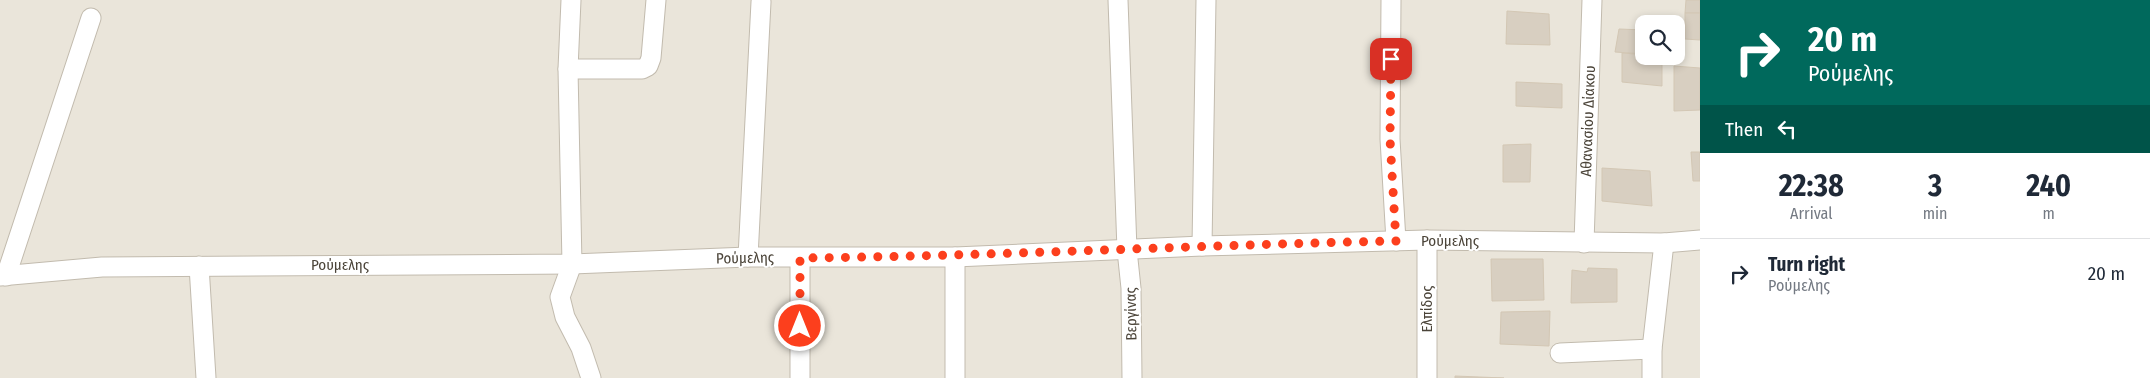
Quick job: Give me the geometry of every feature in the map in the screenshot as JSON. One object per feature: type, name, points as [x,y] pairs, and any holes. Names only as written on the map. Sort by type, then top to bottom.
[{"type":"street","points":[[571,0],[568,70],[572,264],[560,297],[565,317],[581,348],[591,378]]},
{"type":"street","points":[[568,70],[642,69],[648,66],[651,58],[656,0]]},
{"type":"street","name":"Βεργίνας","points":[[1118,0],[1127,250],[1131,288],[1132,378]]},
{"type":"street","points":[[1202,246],[1206,0]]},
{"type":"street","points":[[1392,0],[1390,139],[1396,241]]},
{"type":"street","name":"Αθανασίου Δίακου","points":[[1584,243],[1592,0]]},
{"type":"street","points":[[748,257],[761,2]]},
{"type":"street","points":[[3,276],[91,18]]},
{"type":"street","name":"Ρούμελης","points":[[3,276],[102,267],[572,264],[748,257],[955,257],[1202,246],[1427,240],[1584,243],[1664,243],[1700,240]]},
{"type":"street","name":"Ελπίδος","points":[[1427,240],[1427,378]]},
{"type":"street","points":[[1652,378],[1652,349],[1664,243]]},
{"type":"street","points":[[955,257],[955,378]]},
{"type":"street","points":[[800,258],[800,378]]},
{"type":"street","points":[[199,266],[206,378]]},
{"type":"street","points":[[1560,353],[1652,349]]},
{"type":"shaded area","points":[[0,0],[1700,0],[1700,378],[0,378]]},
{"type":"building","points":[[1686,0],[1700,0],[1700,13],[1685,13]]},
{"type":"building","points":[[1507,11],[1549,14],[1550,45],[1506,44]]},
{"type":"building","points":[[1685,13],[1700,13],[1700,40],[1685,39]]},
{"type":"building","points":[[1619,29],[1635,30],[1635,53],[1615,52]]},
{"type":"building","points":[[1622,53],[1635,54],[1635,65],[1662,65],[1662,86],[1622,82]]},
{"type":"building","points":[[1674,66],[1700,68],[1700,110],[1674,111]]},
{"type":"building","points":[[1516,82],[1562,84],[1562,108],[1516,106]]},
{"type":"building","points":[[1531,144],[1530,182],[1503,182],[1503,145]]},
{"type":"building","points":[[1691,152],[1700,152],[1700,181],[1693,181]]},
{"type":"building","points":[[1602,168],[1650,171],[1652,206],[1602,201]]},
{"type":"building","points":[[1491,259],[1543,259],[1544,300],[1492,301]]},
{"type":"building","points":[[1588,268],[1617,269],[1617,302],[1571,303],[1572,270],[1587,272]]},
{"type":"building","points":[[1550,311],[1549,346],[1500,344],[1501,312]]},
{"type":"building","points":[[1455,376],[1504,378],[1455,378]]},
{"type":"route","points":[[800,326],[800,258],[955,257],[1202,246],[1396,241],[1390,139],[1391,59]]}]
